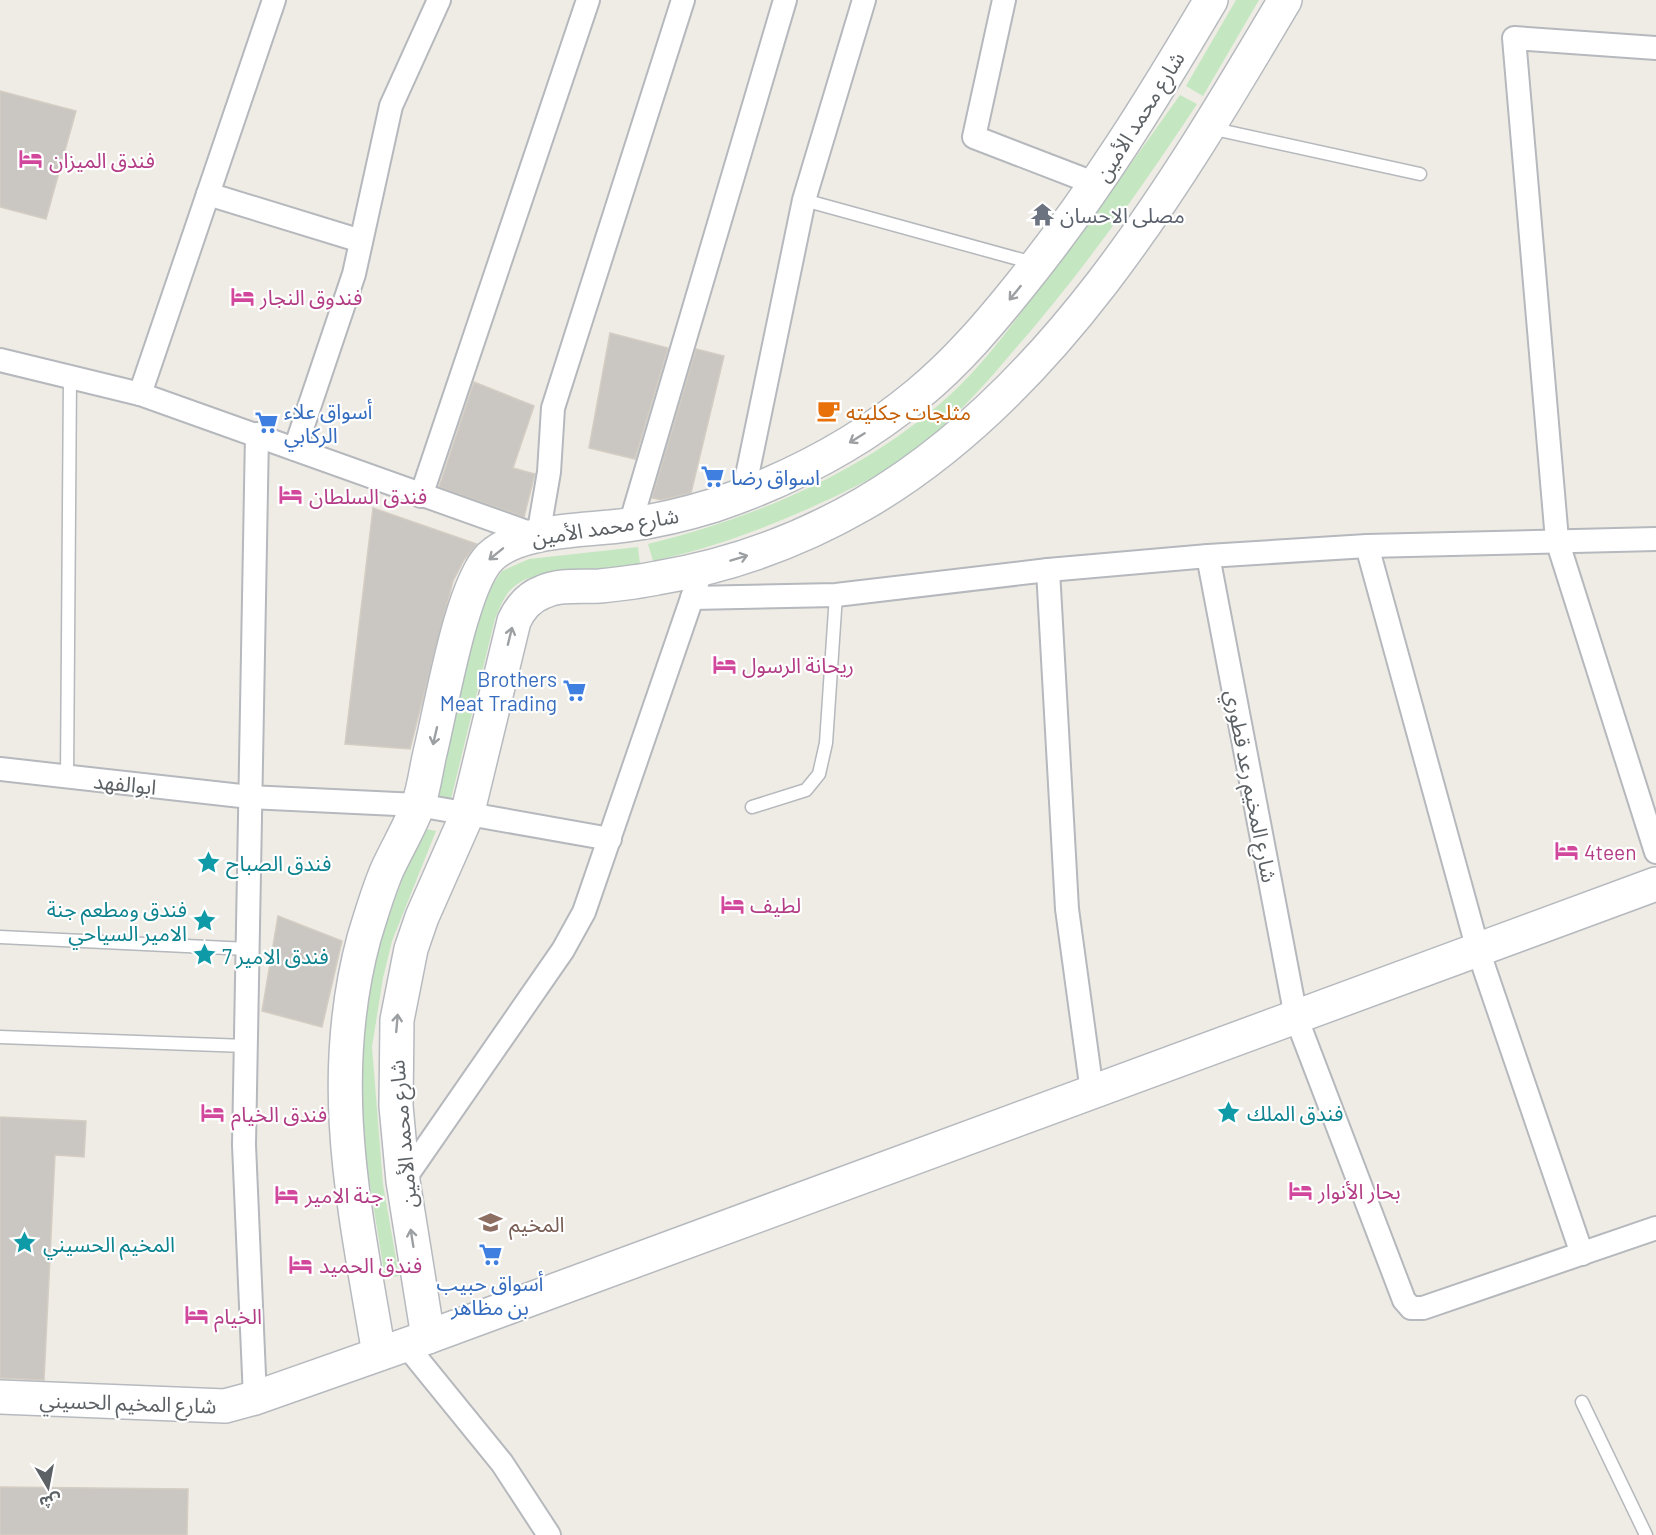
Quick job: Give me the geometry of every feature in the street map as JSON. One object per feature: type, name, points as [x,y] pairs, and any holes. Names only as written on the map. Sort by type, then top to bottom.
[{"type":"main road","name":"شارع محمد الأمين","points":[[404,1346],[347,1158],[344,1104],[345,1048],[355,974],[366,933],[386,874],[418,805],[472,587],[481,568],[500,549],[525,538],[630,525],[675,516],[743,495],[833,453],[875,427],[918,394],[991,322],[1037,264],[1096,184],[1147,107],[1211,0]]},
{"type":"main road","name":"شارع محمد الأمين","points":[[404,1346],[403,1181],[396,1106],[395,1054],[401,988],[422,917],[467,815],[514,621],[525,604],[538,594],[552,589],[622,583],[697,584],[752,554],[820,527],[908,476],[954,440],[1042,354],[1164,198],[1209,128],[1285,0]]},
{"type":"main road","name":"شارع المخيم الحسيني","points":[[0,1397],[225,1406],[255,1398],[404,1346],[1656,884]]},
{"type":"street","points":[[140,394],[274,0]]},
{"type":"street","points":[[295,449],[354,274],[391,106],[439,0]]},
{"type":"street","points":[[421,496],[588,0]]},
{"type":"street","points":[[0,360],[140,394],[538,536],[549,472],[553,408],[683,0]]},
{"type":"street","points":[[630,525],[785,0]]},
{"type":"street","points":[[743,495],[804,200],[864,0]]},
{"type":"street","points":[[1004,0],[974,137],[1096,184]]},
{"type":"street","points":[[1656,48],[1514,38],[1557,540],[1656,852]]},
{"type":"street","points":[[208,194],[362,241]]},
{"type":"street","points":[[255,1398],[244,1145],[257,434]]},
{"type":"street","points":[[403,1181],[563,950],[584,912],[697,584],[836,595],[1048,570],[1208,556],[1367,546],[1656,539]]},
{"type":"street","points":[[1367,546],[1478,950],[1582,1254],[1656,1228]]},
{"type":"street","name":"شارع المخيم رعد قطوري","points":[[1208,556],[1296,1017],[1404,1300],[1411,1308],[1423,1308],[1582,1254]]},
{"type":"street","points":[[1048,570],[1067,909],[1092,1092]]},
{"type":"street","name":"ابوالفهد","points":[[0,769],[250,797],[418,805]]},
{"type":"street","points":[[418,805],[610,839]]},
{"type":"street","points":[[404,1346],[502,1463],[549,1535]]},
{"type":"lane","points":[[1209,128],[1420,174]]},
{"type":"lane","points":[[804,200],[1037,264]]},
{"type":"lane","points":[[67,776],[70,376]]},
{"type":"lane","points":[[752,807],[806,790],[819,774],[826,743],[836,595]]},
{"type":"lane","points":[[0,937],[248,950]]},
{"type":"lane","points":[[0,1037],[246,1046]]},
{"type":"lane","points":[[1582,1402],[1646,1535]]},
{"type":"green space","points":[[1236,0],[1259,0],[1203,96],[1186,86]]},
{"type":"green space","points":[[1180,95],[1197,104],[1111,229],[1004,363],[965,406],[937,432],[890,468],[814,506],[723,542],[653,561],[648,544],[730,520],[809,488],[883,446],[951,394],[977,368],[1013,324]]},
{"type":"green space","points":[[638,547],[640,564],[529,578],[511,589],[495,619],[451,799],[435,795],[478,623],[491,587],[502,571],[529,559]]},
{"type":"green space","points":[[421,828],[436,831],[392,941],[383,978],[372,1047],[383,1184],[399,1276],[385,1278],[365,1154],[357,1048],[368,974]]},
{"type":"building","name":"فندق الميزان","points":[[0,91],[76,111],[46,219],[0,207]]},
{"type":"building","points":[[610,333],[668,348],[635,459],[589,448]]},
{"type":"building","points":[[696,349],[724,356],[691,493],[661,500],[652,498]]},
{"type":"building","points":[[474,382],[534,406],[513,468],[535,474],[524,517],[439,487]]},
{"type":"building","points":[[373,508],[477,544],[464,560],[453,581],[410,749],[345,744]]},
{"type":"building","points":[[278,916],[342,941],[322,1027],[262,1011]]},
{"type":"building","name":"المخيم الحسيني","points":[[0,1117],[86,1121],[84,1157],[55,1155],[44,1380],[0,1378]]},
{"type":"building","points":[[0,1487],[188,1489],[187,1535],[0,1535]]},
{"type":"place","name":"فندق الميزان","points":[[31,159]]},
{"type":"place","name":"مصلى الاحسان","points":[[1042,214]]},
{"type":"place","name":"فندوق النجار","points":[[242,296]]},
{"type":"place","name":"مثلجات جكليته","points":[[828,411]]},
{"type":"place","name":"أسواق علاء الركابي","points":[[266,422]]},
{"type":"place","name":"اسواق رضا","points":[[713,476]]},
{"type":"place","name":"فندق السلطان","points":[[291,495]]},
{"type":"place","name":"ريحانة الرسول","points":[[724,664]]},
{"type":"place","name":"Brothers Meat Trading","points":[[575,690]]},
{"type":"place","name":"4teen","points":[[1566,851]]},
{"type":"place","name":"فندق الصباح","points":[[208,862]]},
{"type":"place","name":"لطيف","points":[[732,904]]},
{"type":"place","name":"فندق ومطعم جنة الامير السياحي","points":[[205,920]]},
{"type":"place","name":"فندق الامير 7","points":[[204,955]]},
{"type":"place","name":"فندق الملك","points":[[1229,1112]]},
{"type":"place","name":"فندق الخيام","points":[[213,1113]]},
{"type":"place","name":"بحار الأنوار","points":[[1300,1190]]},
{"type":"place","name":"جنة الامير","points":[[287,1194]]},
{"type":"place","name":"المخيم","points":[[491,1223]]},
{"type":"place","name":"المخيم الحسيني","points":[[25,1243]]},
{"type":"place","name":"أسواق حبيب بن مظاهر","points":[[490,1254]]},
{"type":"place","name":"فندق الحميد","points":[[301,1264]]},
{"type":"place","name":"الخيام","points":[[196,1315]]}]
